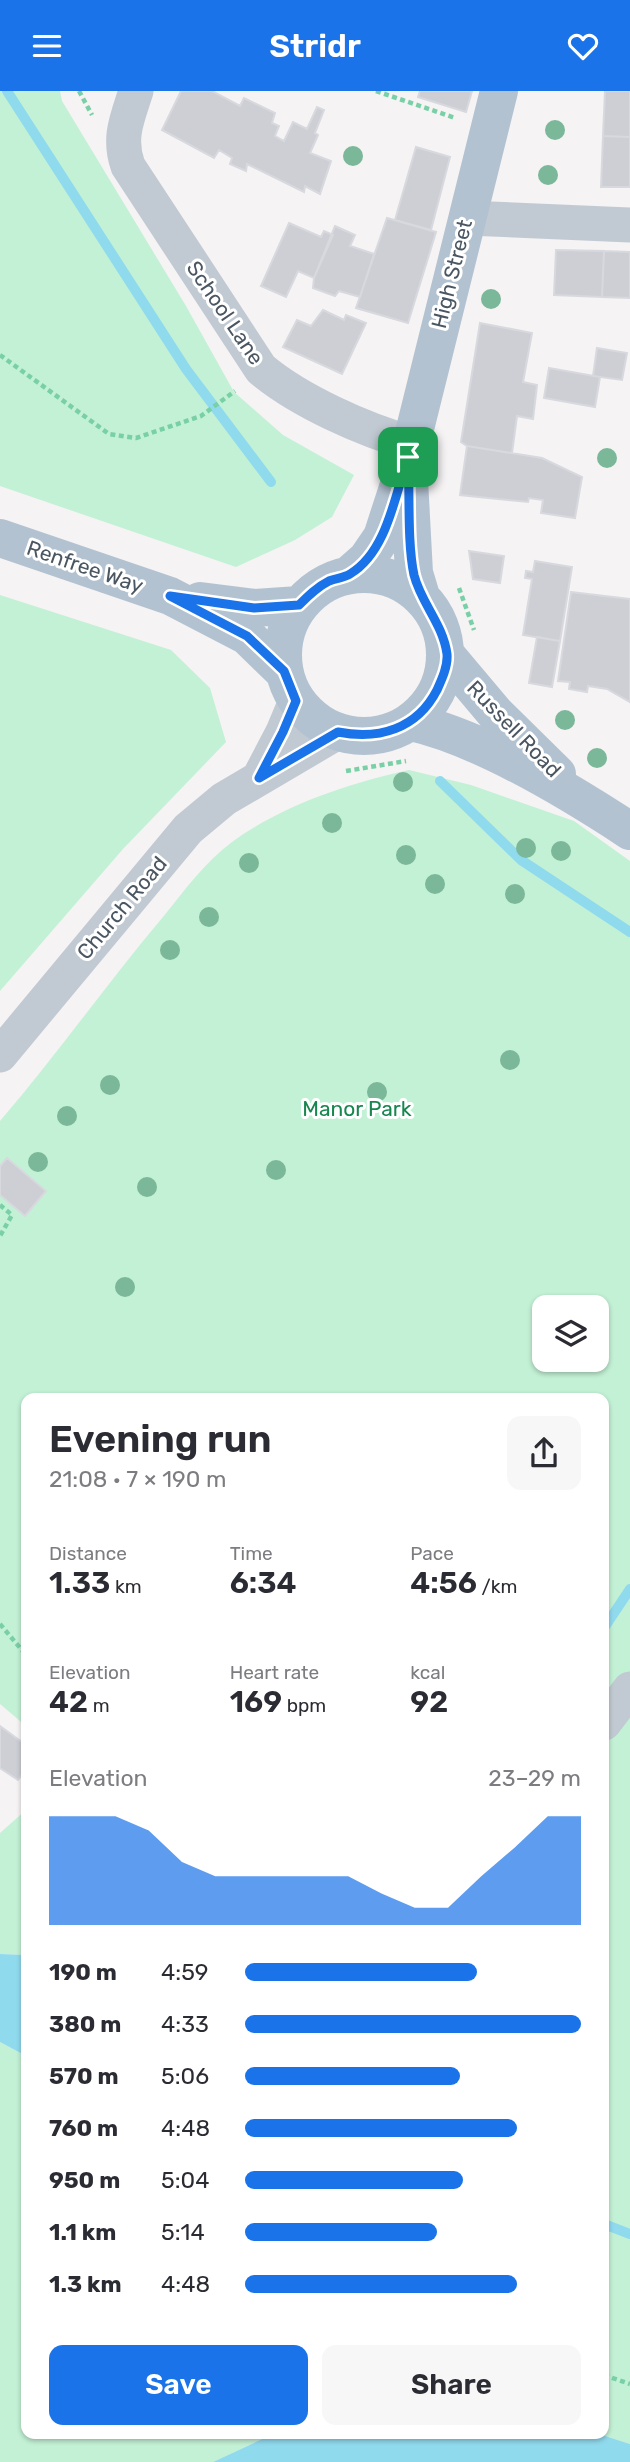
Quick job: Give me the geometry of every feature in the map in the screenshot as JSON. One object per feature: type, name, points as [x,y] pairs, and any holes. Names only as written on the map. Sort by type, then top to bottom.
[{"type":"main road","name":"High Street","points":[[350,574],[367,559],[382,537],[410,450],[499,91]]},
{"type":"main road","name":"High Street","points":[[410,450],[414,573],[420,593]]},
{"type":"main road","name":"Renfree Way","points":[[0,538],[170,596],[247,636],[290,686]]},
{"type":"main road","points":[[350,574],[376,574],[402,582],[420,593],[433,613],[461,645],[430,704],[411,722],[385,734],[361,737],[338,732],[317,722],[290,686],[283,648],[288,625],[299,605],[322,586],[350,574]]},
{"type":"main road","name":"Renfree Way","points":[[170,596],[254,608],[299,605]]},
{"type":"main road","name":"Russell Road","points":[[461,645],[495,713],[583,800]]},
{"type":"main road","name":"Russell Road","points":[[411,722],[443,729],[583,800],[630,831]]},
{"type":"street","name":"School Lane","points":[[136,91],[125,124],[122,149],[128,166],[261,369],[278,383],[410,450]]},
{"type":"street","points":[[467,218],[630,225]]},
{"type":"street","points":[[259,778],[283,732],[290,686]]},
{"type":"street","name":"Church Road","points":[[0,1055],[188,829],[224,799],[338,732]]},
{"type":"street","points":[[609,1716],[630,1689]]},
{"type":"path","points":[[376,91],[489,131]]},
{"type":"path","points":[[0,355],[109,434],[136,438],[206,413],[226,399]]},
{"type":"path","points":[[457,583],[461,645]]},
{"type":"path","points":[[344,771],[410,761]]},
{"type":"path","points":[[0,1205],[12,1215],[0,1236]]},
{"type":"path","points":[[0,1624],[21,1649]]},
{"type":"path","points":[[609,2377],[630,2384]]},
{"type":"green space","points":[[0,91],[60,91],[62,101],[186,306],[234,392],[283,435],[354,475],[332,517],[295,540],[236,567],[0,486]]},
{"type":"green space","points":[[0,595],[171,650],[210,688],[226,742],[123,849],[0,991]]},
{"type":"green space","name":"Manor Park","points":[[409,770],[471,785],[574,821],[630,861],[630,2444],[609,2437],[609,1393],[21,1393],[21,1722],[0,1704],[0,1121],[204,868],[222,850],[252,829],[316,797]]},
{"type":"green space","points":[[21,1814],[21,1955],[0,1954],[0,1833]]},
{"type":"green space","points":[[0,2042],[21,2053],[21,2439],[262,2439],[213,2462],[0,2462]]},
{"type":"water","points":[[0,1954],[21,1955],[21,2053],[0,2042]]},
{"type":"water","points":[[609,2437],[630,2444],[630,2462],[213,2462],[262,2439]]},
{"type":"building","points":[[181,91],[212,91],[240,106],[244,98],[275,113],[272,123],[279,126],[275,136],[284,141],[293,122],[307,129],[317,107],[324,110],[310,153],[331,161],[320,194],[305,186],[304,192],[247,164],[246,171],[230,164],[232,158],[219,150],[214,158],[162,130]]},
{"type":"building","points":[[420,91],[472,91],[466,112],[418,97]]},
{"type":"building","points":[[605,91],[630,91],[630,137],[603,136]]},
{"type":"building","points":[[603,136],[630,137],[630,187],[601,187]]},
{"type":"building","points":[[416,147],[450,157],[431,230],[395,220]]},
{"type":"building","points":[[387,218],[436,232],[408,323],[356,308]]},
{"type":"building","points":[[289,223],[321,237],[324,231],[333,235],[314,278],[298,271],[286,297],[261,286]]},
{"type":"building","points":[[335,226],[355,235],[350,246],[374,254],[360,297],[339,291],[335,296],[313,288],[314,278]]},
{"type":"building","points":[[556,250],[604,251],[602,297],[554,295]]},
{"type":"building","points":[[604,251],[630,252],[630,298],[602,297]]},
{"type":"building","points":[[323,310],[344,320],[346,315],[366,323],[342,374],[283,347],[297,320],[311,326]]},
{"type":"building","points":[[480,323],[532,333],[523,382],[537,385],[533,419],[517,416],[512,453],[467,446],[461,442]]},
{"type":"building","points":[[597,348],[627,353],[622,380],[593,376]]},
{"type":"building","points":[[549,368],[600,377],[595,407],[544,398]]},
{"type":"building","points":[[467,446],[542,458],[582,477],[575,518],[541,513],[543,500],[529,498],[528,502],[460,495]]},
{"type":"building","points":[[469,551],[504,556],[500,583],[473,579]]},
{"type":"building","points":[[535,561],[572,567],[560,641],[523,635],[532,579],[525,578],[526,571],[533,572]]},
{"type":"building","points":[[571,592],[630,599],[630,702],[607,689],[588,686],[587,692],[569,689],[570,682],[558,681]]},
{"type":"building","points":[[537,637],[560,641],[552,687],[529,683]]},
{"type":"building","points":[[7,1158],[46,1191],[25,1216],[0,1195],[0,1166]]},
{"type":"building","points":[[0,1726],[21,1741],[21,1776],[18,1780],[0,1768]]},
{"type":"waterway","points":[[7,91],[186,369],[271,482]]},
{"type":"waterway","points":[[440,781],[521,860],[630,932]]},
{"type":"waterway","points":[[609,1620],[630,1589]]},
{"type":"waterway","points":[[609,2226],[630,2234]]},
{"type":"route","points":[[408,457],[414,573],[420,593],[433,613],[442,638],[447,656],[443,677],[430,704],[411,722],[385,734],[361,737],[338,732],[259,778],[296,701],[289,690],[284,671],[247,636],[170,596],[254,608],[299,605],[313,591],[330,580],[350,574],[367,559],[382,537],[408,457]]}]
